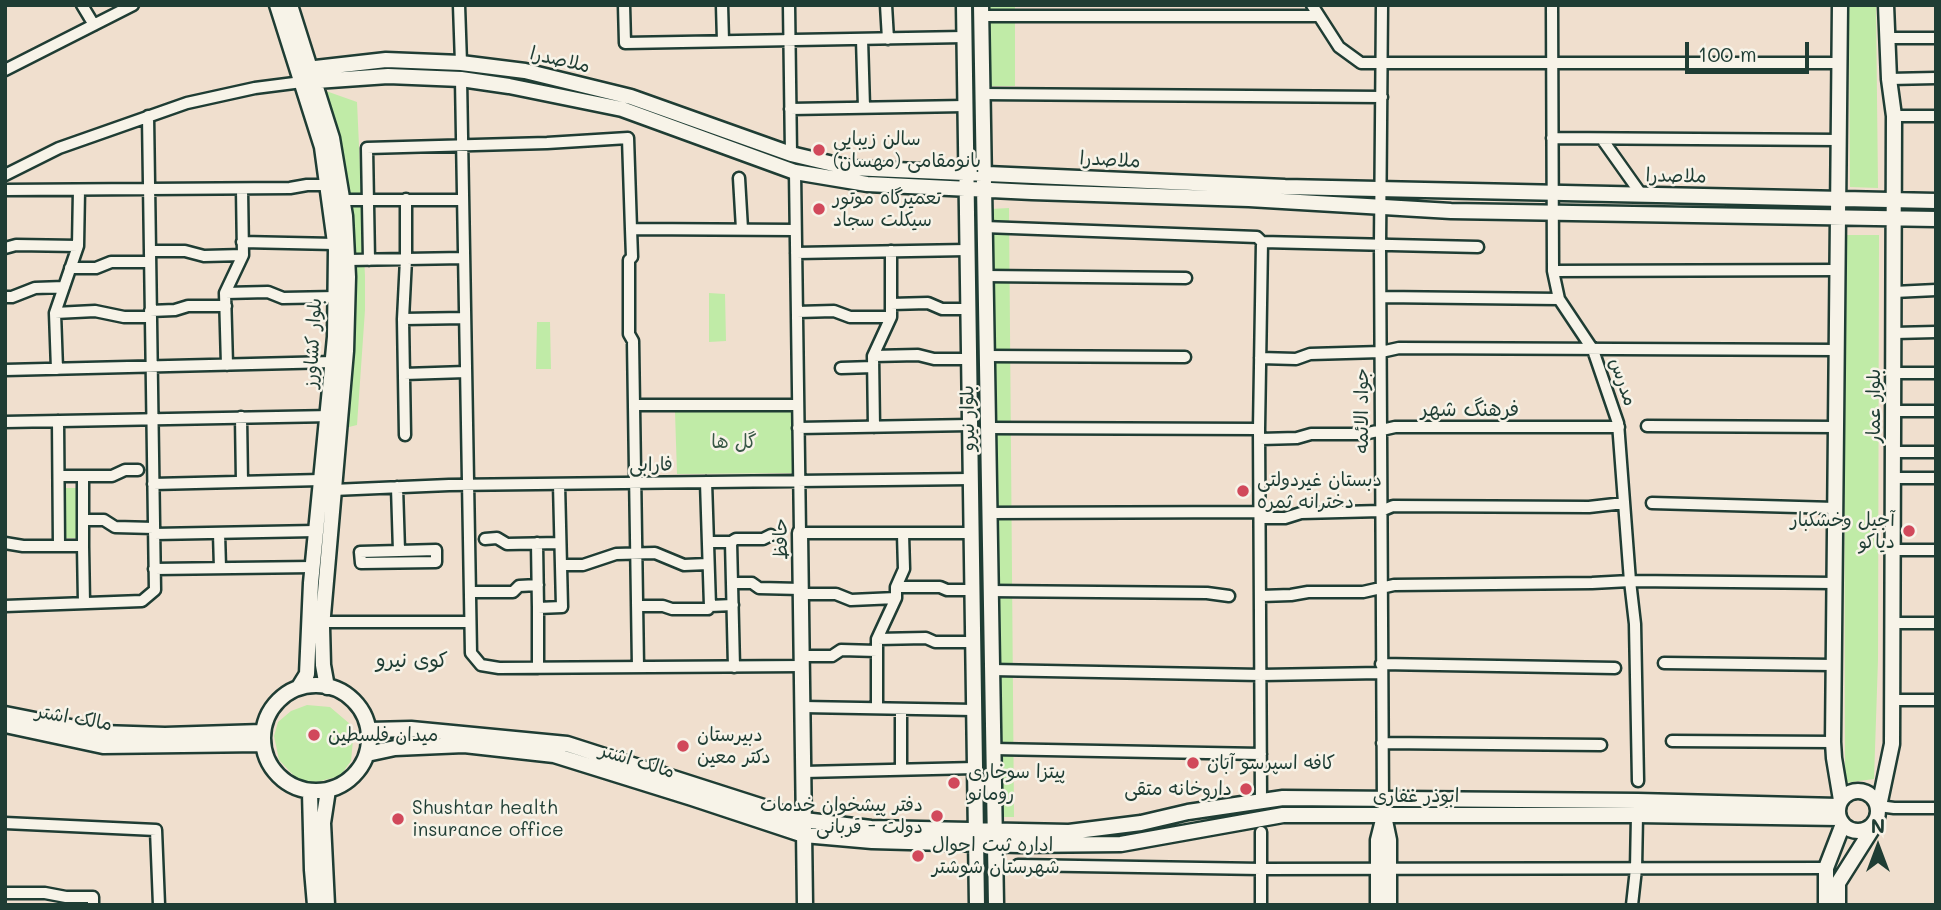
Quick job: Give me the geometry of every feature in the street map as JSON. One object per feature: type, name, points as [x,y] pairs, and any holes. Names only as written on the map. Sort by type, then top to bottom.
[{"type":"main road","name":"بلوار کشاورز","points":[[277,5],[332,138],[343,200],[348,260],[346,351],[321,480],[307,674],[299,687]]},
{"type":"main road","name":"بلوار کشاورز","points":[[290,5],[322,147],[335,244],[333,490],[322,622],[323,665],[327,687]]},
{"type":"main road","name":"بلوار نیرو","points":[[964,5],[976,905]]},
{"type":"main road","name":"بلوار عمار","points":[[1840,5],[1833,742],[1840,812]]},
{"type":"main road","name":"بلوار عمار","points":[[1838,905],[1838,883],[1882,812],[1892,744],[1895,220],[1894,116],[1889,79],[1886,5]]},
{"type":"main road","name":"بلوار نیرو","points":[[981,11],[996,905]]},
{"type":"main road","name":"ملاصدرا","points":[[306,75],[386,60],[461,63],[525,71],[631,97],[791,155],[850,169],[1271,187],[1936,201]]},
{"type":"main road","name":"ملاصدرا","points":[[306,75],[461,79],[509,86],[622,109],[794,173],[867,184],[1250,199],[1451,211],[1936,219]]},
{"type":"main road","points":[[1807,218],[1810,208],[1808,199]]},
{"type":"main road","name":"حافظ","points":[[800,533],[806,905]]},
{"type":"main road","points":[[299,687],[327,687],[351,698],[363,713],[369,730],[367,754],[358,771],[345,783],[328,790],[310,792],[293,787],[278,776],[267,761],[262,738],[266,717],[274,704],[286,694],[299,687]]},
{"type":"main road","name":"مالک اشتر","points":[[5,714],[101,733],[262,738]]},
{"type":"main road","name":"مالک اشتر","points":[[5,725],[103,746],[262,738]]},
{"type":"main road","name":"مالک اشتر","points":[[369,730],[411,729],[567,744],[804,828]]},
{"type":"main road","name":"مالک اشتر","points":[[367,754],[395,748],[464,745],[554,755],[804,828],[872,841],[995,837]]},
{"type":"main road","points":[[327,905],[323,823],[328,790]]},
{"type":"main road","points":[[1826,905],[1826,868],[1840,812],[1845,795],[1858,790],[1872,795],[1882,812],[1867,829],[1860,831],[1847,828],[1840,812]]},
{"type":"main road","points":[[310,792],[315,905]]},
{"type":"main road","name":"ابوذر غفاری","points":[[995,837],[1141,823],[1188,812],[1283,798],[1638,801],[1840,812]]},
{"type":"main road","name":"ابوذر غفاری","points":[[995,837],[1121,844],[1283,815],[1840,812]]},
{"type":"main road","name":"جواد الائمه","points":[[1384,816],[1378,840],[1389,905]]},
{"type":"main road","name":"جواد الائمه","points":[[1378,905],[1384,868]]},
{"type":"street","points":[[82,5],[94,26]]},
{"type":"street","points":[[5,70],[133,5]]},
{"type":"street","points":[[459,5],[461,63]]},
{"type":"street","points":[[624,5],[625,43],[964,37]]},
{"type":"street","points":[[722,5],[723,41]]},
{"type":"street","points":[[789,5],[791,155]]},
{"type":"street","points":[[886,5],[888,39]]},
{"type":"street","points":[[1312,5],[1339,47],[1361,63],[1839,63]]},
{"type":"street","name":"جواد الائمه","points":[[1382,5],[1381,743],[1384,816]]},
{"type":"street","name":"مدرس","points":[[1552,5],[1553,271],[1559,299],[1593,350],[1619,427],[1636,638],[1638,781]]},
{"type":"street","points":[[981,11],[1318,16]]},
{"type":"street","points":[[1887,38],[1936,38]]},
{"type":"street","points":[[862,39],[864,107]]},
{"type":"street","points":[[5,175],[59,148],[148,116],[200,100],[306,75]]},
{"type":"street","points":[[1889,79],[1936,78]]},
{"type":"street","points":[[461,79],[471,653],[481,665],[538,668],[734,667],[802,661],[832,656],[841,650],[877,651]]},
{"type":"street","points":[[982,94],[1382,97]]},
{"type":"street","points":[[790,108],[965,106]]},
{"type":"street","points":[[5,606],[142,601],[155,590],[148,116]]},
{"type":"street","points":[[1894,116],[1936,116]]},
{"type":"street","points":[[369,260],[367,148],[628,138],[632,257],[629,260],[629,334],[633,341],[638,667]]},
{"type":"street","points":[[1552,138],[1839,140]]},
{"type":"street","points":[[1602,139],[1641,194]]},
{"type":"street","name":"حافظ","points":[[794,173],[800,533]]},
{"type":"street","points":[[739,178],[742,229]]},
{"type":"street","points":[[5,190],[242,189],[327,185]]},
{"type":"street","points":[[227,365],[225,293],[243,255],[242,189]]},
{"type":"street","points":[[57,369],[55,313],[78,246],[79,190]]},
{"type":"street","points":[[405,199],[406,259],[402,319],[405,435]]},
{"type":"street","points":[[343,200],[463,200]]},
{"type":"street","points":[[984,227],[1257,237],[1262,242],[1478,247]]},
{"type":"street","points":[[631,229],[795,230]]},
{"type":"street","points":[[242,242],[335,244]]},
{"type":"street","points":[[1261,801],[1262,242]]},
{"type":"street","points":[[5,248],[16,245],[78,246]]},
{"type":"street","points":[[796,253],[967,250]]},
{"type":"street","points":[[71,268],[96,268],[111,262],[185,251],[204,256],[243,255]]},
{"type":"street","points":[[874,427],[873,356],[891,317],[891,251]]},
{"type":"street","points":[[348,260],[464,258]]},
{"type":"street","points":[[1553,271],[1838,270]]},
{"type":"street","points":[[985,276],[1186,278]]},
{"type":"street","points":[[5,297],[35,288],[64,287]]},
{"type":"street","points":[[1894,292],[1936,290]]},
{"type":"street","points":[[225,293],[268,292],[283,298],[335,297]]},
{"type":"street","points":[[1381,297],[1559,299]]},
{"type":"street","points":[[891,304],[928,303],[942,309],[968,309]]},
{"type":"street","points":[[55,313],[95,312],[124,317],[188,306],[226,306]]},
{"type":"street","points":[[797,312],[834,312],[850,317],[891,317]]},
{"type":"street","points":[[402,319],[465,318]]},
{"type":"street","points":[[1894,333],[1936,332]]},
{"type":"street","points":[[1260,358],[1296,359],[1310,354],[1381,352],[1398,348],[1837,350]]},
{"type":"street","points":[[873,356],[918,355],[934,359],[969,359]]},
{"type":"street","points":[[986,356],[1185,357]]},
{"type":"street","points":[[5,370],[333,362]]},
{"type":"street","points":[[841,368],[873,367]]},
{"type":"street","points":[[404,374],[466,372]]},
{"type":"street","points":[[1894,373],[1936,373]]},
{"type":"street","points":[[634,405],[798,405]]},
{"type":"street","points":[[1894,411],[1936,411]]},
{"type":"street","points":[[5,422],[334,416]]},
{"type":"street","points":[[241,417],[242,482]]},
{"type":"street","points":[[58,421],[59,546]]},
{"type":"street","points":[[798,428],[970,425]]},
{"type":"street","points":[[987,428],[1260,434],[1297,438],[1311,434],[1364,434],[1395,426],[1619,427]]},
{"type":"street","points":[[1647,426],[1836,427]]},
{"type":"street","points":[[1894,452],[1936,452]]},
{"type":"street","points":[[59,477],[112,476],[125,470],[138,470]]},
{"type":"street","points":[[83,477],[84,603]]},
{"type":"street","points":[[1893,478],[1936,478]]},
{"type":"street","name":"فارابی","points":[[333,490],[468,485],[970,479]]},
{"type":"street","points":[[153,484],[321,480]]},
{"type":"street","points":[[706,482],[709,606]]},
{"type":"street","points":[[538,607],[562,607],[559,484]]},
{"type":"street","points":[[397,487],[399,551]]},
{"type":"street","points":[[989,513],[1261,515],[1285,518],[1301,513],[1381,511],[1393,506],[1590,507],[1624,503]]},
{"type":"street","points":[[1652,503],[1835,508]]},
{"type":"street","points":[[83,520],[104,520],[115,527],[154,531],[316,531]]},
{"type":"street","points":[[219,533],[220,568]]},
{"type":"street","points":[[800,533],[971,533]]},
{"type":"street","points":[[877,708],[877,639],[904,569],[903,534]]},
{"type":"street","points":[[708,542],[763,539],[771,535]]},
{"type":"street","points":[[485,539],[497,538],[507,544],[561,543]]},
{"type":"street","points":[[732,542],[734,667]]},
{"type":"street","points":[[5,543],[23,547],[83,546]]},
{"type":"street","points":[[537,543],[538,668]]},
{"type":"street","points":[[436,550],[436,562],[360,563],[360,552],[399,551],[436,550]]},
{"type":"street","points":[[1893,550],[1936,550]]},
{"type":"street","points":[[561,565],[583,565],[615,554],[636,553],[655,553],[684,565],[708,564]]},
{"type":"street","points":[[154,569],[313,567]]},
{"type":"street","points":[[1261,596],[1291,596],[1308,592],[1363,592],[1395,585],[1630,581],[1835,583]]},
{"type":"street","points":[[733,583],[752,583],[759,588],[836,594],[851,600],[940,587],[947,590],[972,590]]},
{"type":"street","points":[[470,592],[513,592],[519,586],[538,585]]},
{"type":"street","points":[[990,591],[1207,593],[1229,596]]},
{"type":"street","points":[[637,606],[708,609],[709,606],[733,605]]},
{"type":"street","points":[[322,622],[470,622]]},
{"type":"street","points":[[1893,624],[1936,623]]},
{"type":"street","points":[[877,639],[926,638],[935,642],[973,642]]},
{"type":"street","points":[[1664,663],[1834,665]]},
{"type":"street","points":[[992,670],[1261,675],[1381,669],[1615,668]]},
{"type":"street","points":[[1892,700],[1936,700]]},
{"type":"street","points":[[803,707],[974,710]]},
{"type":"street","points":[[901,709],[901,770]]},
{"type":"street","points":[[1672,740],[1833,742]]},
{"type":"street","points":[[1381,743],[1601,744]]},
{"type":"street","points":[[993,748],[1261,754]]},
{"type":"street","points":[[804,772],[975,768]]},
{"type":"street","points":[[1882,812],[1936,808]]},
{"type":"street","points":[[1632,905],[1637,815]]},
{"type":"street","points":[[5,823],[156,830],[159,905]]},
{"type":"street","points":[[1261,832],[1261,905]]},
{"type":"street","points":[[1018,865],[1261,869],[1826,868]]},
{"type":"street","points":[[5,893],[44,893],[66,901],[93,897],[93,905]]},
{"type":"green space","points":[[990,5],[1015,5],[1015,86],[990,86]]},
{"type":"green space","points":[[1849,5],[1876,5],[1878,188],[1850,187]]},
{"type":"green space","points":[[326,91],[357,102],[365,310],[357,425],[345,428],[348,260],[339,133]]},
{"type":"green space","points":[[1009,208],[1014,817],[1002,817],[990,209]]},
{"type":"green space","points":[[1844,235],[1879,235],[1878,660],[1874,779],[1845,783]]},
{"type":"green space","points":[[709,293],[725,294],[726,341],[709,342]]},
{"type":"green space","points":[[537,322],[550,322],[551,369],[536,369]]},
{"type":"green space","name":"گل ها","points":[[792,409],[793,473],[677,474],[675,412]]},
{"type":"green space","points":[[64,488],[77,488],[78,538],[65,538]]},
{"type":"green space","points":[[307,705],[330,707],[350,724],[353,740],[351,761],[340,776],[313,783],[297,779],[279,760],[274,736],[278,722],[291,711]]},
{"type":"place","name":"سالن زیبایی بانومقامی (مهسان)","points":[[819,150]]},
{"type":"place","name":"تعمیرگاه موتور سیکلت سجاد","points":[[819,209]]},
{"type":"place","name":"دبستان غیردولتی دخترانه ثمره","points":[[1243,491]]},
{"type":"place","name":"آجیل وخشکبار دیاکو","points":[[1909,531]]},
{"type":"place","name":"میدان فلسطین","points":[[314,735]]},
{"type":"place","name":"دبیرستان دکتر معین","points":[[683,746]]},
{"type":"place","name":"کافه اسپرسو آبان","points":[[1193,763]]},
{"type":"place","name":"پیتزا سوخاری رومانو","points":[[954,783]]},
{"type":"place","name":"داروخانه متقی","points":[[1246,789]]},
{"type":"place","name":"دفتر پیشخوان خدمات دولت - قربانی","points":[[937,816]]},
{"type":"place","name":"Shushtar health insurance office","points":[[398,819]]},
{"type":"place","name":"اداره ثبت احوال شهرستان شوشتر","points":[[918,856]]},
{"type":"district","name":"فرهنگ شهر","points":[[1470,410]]},
{"type":"district","name":"کوی نیرو","points":[[412,661]]}]
